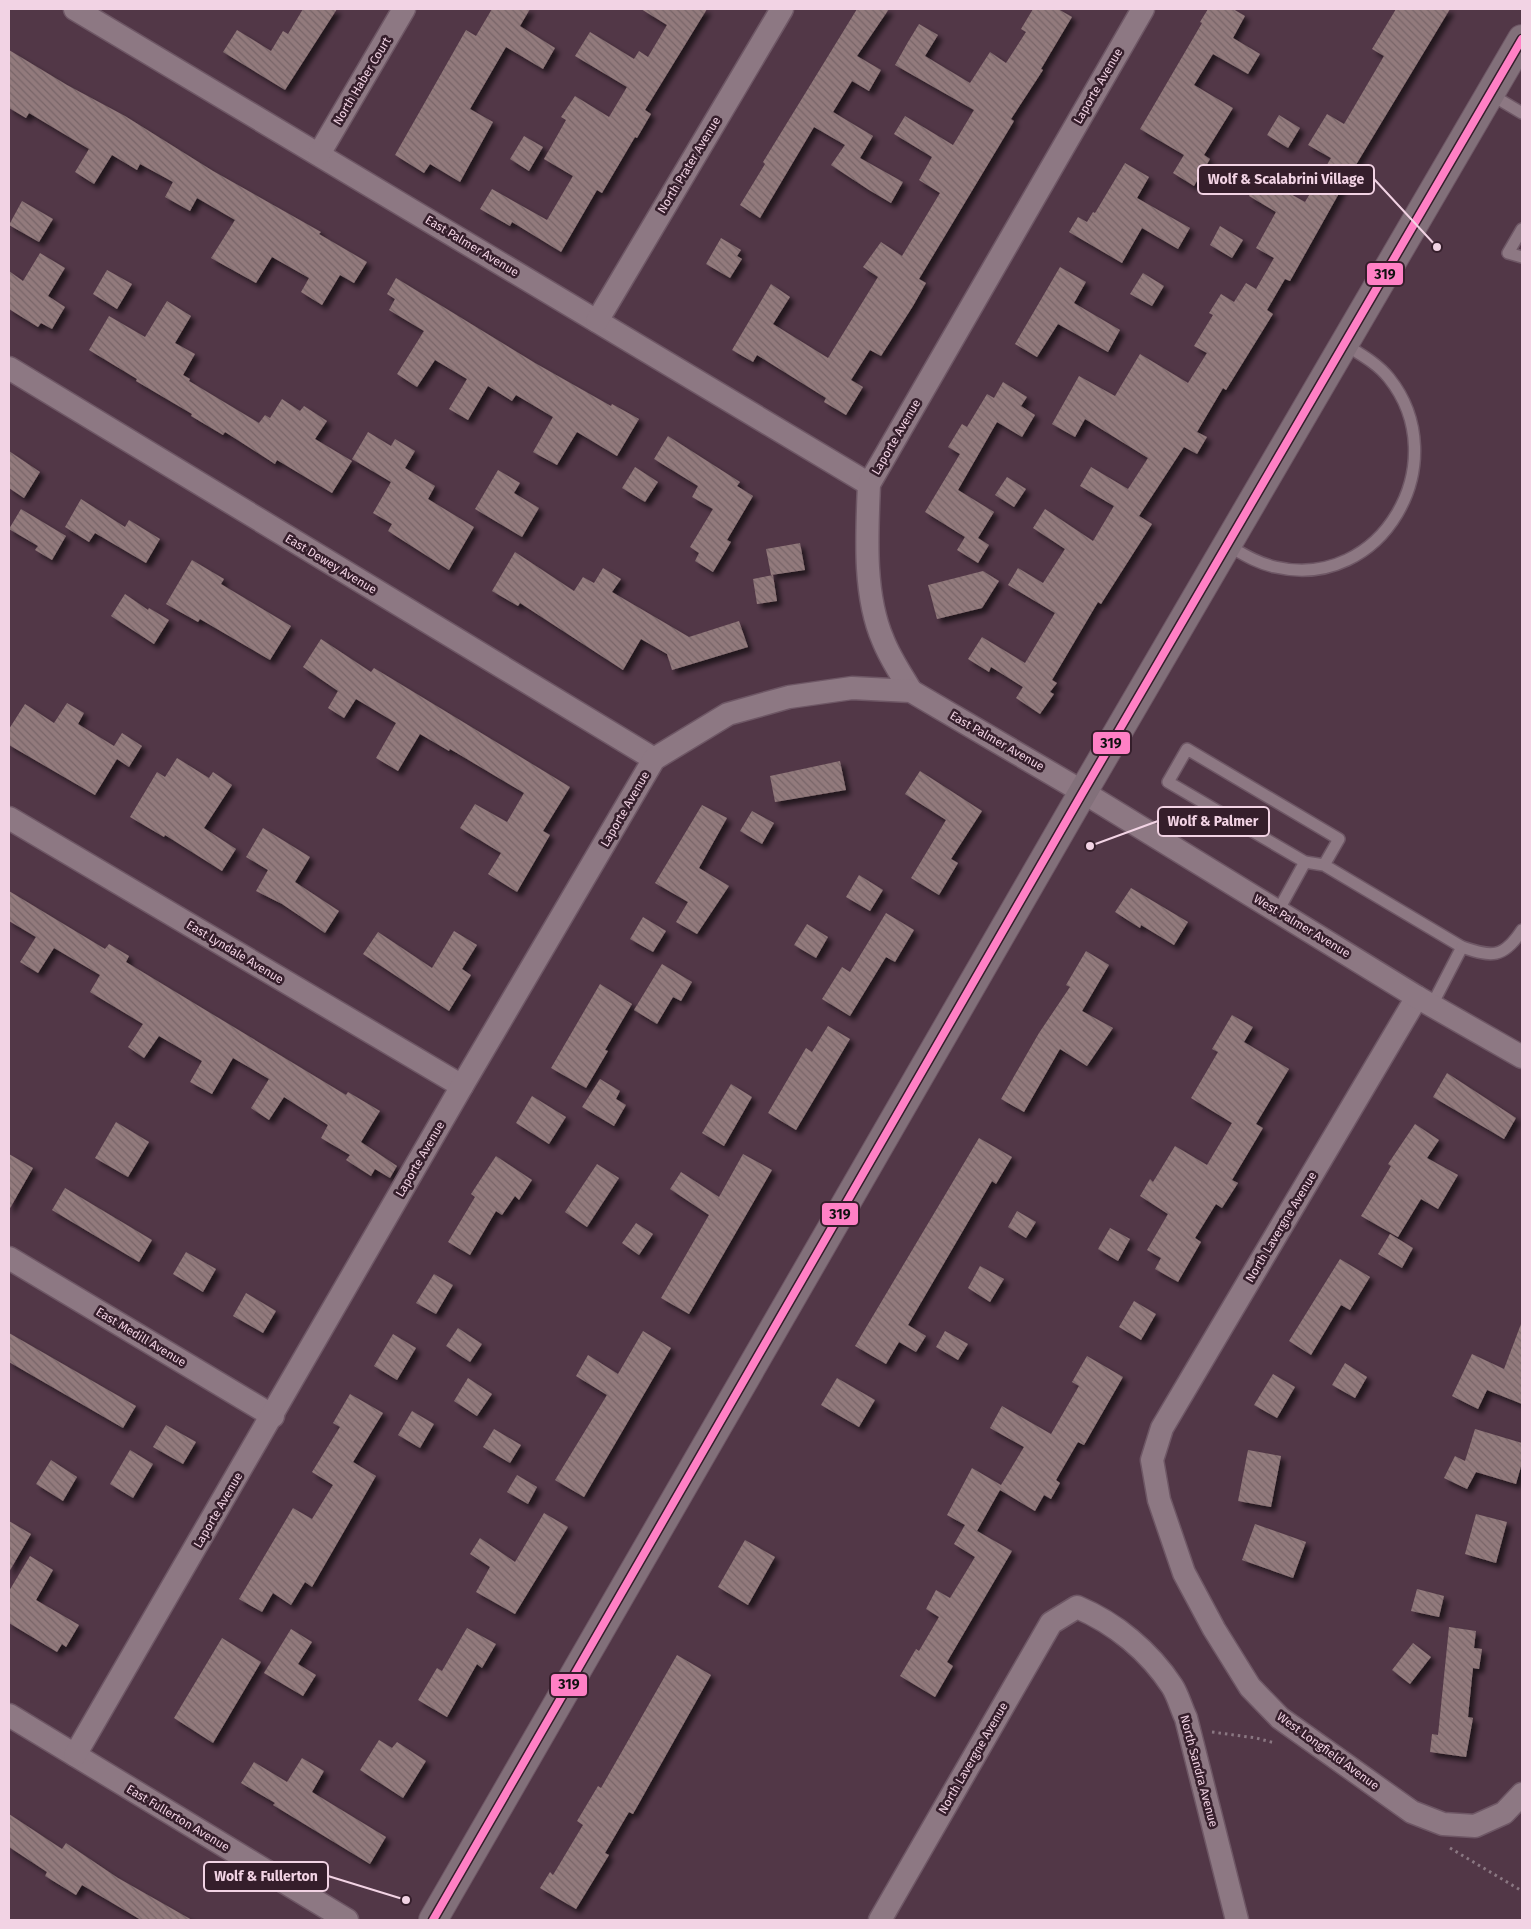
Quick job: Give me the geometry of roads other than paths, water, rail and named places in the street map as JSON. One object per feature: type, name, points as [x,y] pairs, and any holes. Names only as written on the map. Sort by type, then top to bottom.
[{"type":"main road","points":[[433,1920],[1083,792],[1490,94],[1512,66],[1522,40]]},
{"type":"street","name":"East Palmer Avenue","points":[[75,9],[869,484]]},
{"type":"street","name":"North Haber Court","points":[[319,154],[404,9]]},
{"type":"street","name":"North Prater Avenue","points":[[597,321],[782,9]]},
{"type":"street","name":"Laporte Avenue","points":[[910,691],[882,639],[870,587],[867,537],[869,484],[1143,9]]},
{"type":"street","name":"East Dewey Avenue","points":[[9,368],[654,759]]},
{"type":"street","name":"Laporte Avenue","points":[[75,1755],[273,1416],[462,1086],[654,759],[728,714],[789,697],[852,688],[910,691]]},
{"type":"street","name":"East Palmer Avenue","points":[[910,691],[1083,792]]},
{"type":"street","name":"West Palmer Avenue","points":[[1083,792],[1425,1001],[1522,1055]]},
{"type":"street","name":"East Lyndale Avenue","points":[[9,818],[462,1086]]},
{"type":"street","name":"North Lavergne Avenue","points":[[1152,1460],[1162,1428],[1425,1001]]},
{"type":"street","name":"East Medill Avenue","points":[[9,1258],[273,1416]]},
{"type":"street","name":"West Longfield Avenue","points":[[1152,1460],[1159,1500],[1184,1573],[1214,1629],[1250,1687],[1280,1718],[1412,1812],[1443,1824],[1475,1826],[1504,1813],[1522,1794]]},
{"type":"street","name":"North Lavergne Avenue","points":[[880,1920],[1051,1622],[1077,1607]]},
{"type":"street","name":"North Sandra Avenue","points":[[1077,1607],[1102,1618],[1146,1654],[1172,1687],[1189,1729],[1238,1920]]},
{"type":"street","name":"East Fullerton Avenue","points":[[9,1716],[346,1920]]},
{"type":"lane","points":[[1490,94],[1522,113]]},
{"type":"lane","points":[[1522,229],[1508,253],[1522,257]]},
{"type":"lane","points":[[1227,545],[1256,562],[1276,568],[1317,568],[1355,555],[1377,538],[1399,512],[1408,494],[1414,474],[1416,454],[1409,413],[1389,378],[1374,363],[1344,344]]},
{"type":"lane","points":[[1324,865],[1339,839],[1187,749],[1168,782],[1305,862],[1324,865],[1462,947],[1487,956],[1503,951],[1515,941],[1522,930]]},
{"type":"lane","points":[[1278,911],[1305,862]]},
{"type":"lane","points":[[1425,1001],[1462,947]]},
{"type":"place","name":"Wolf & Scalabrini Village","points":[[1437,247]]},
{"type":"place","name":"Wolf & Palmer","points":[[1090,846]]},
{"type":"place","name":"Wolf & Fullerton","points":[[406,1900]]}]
